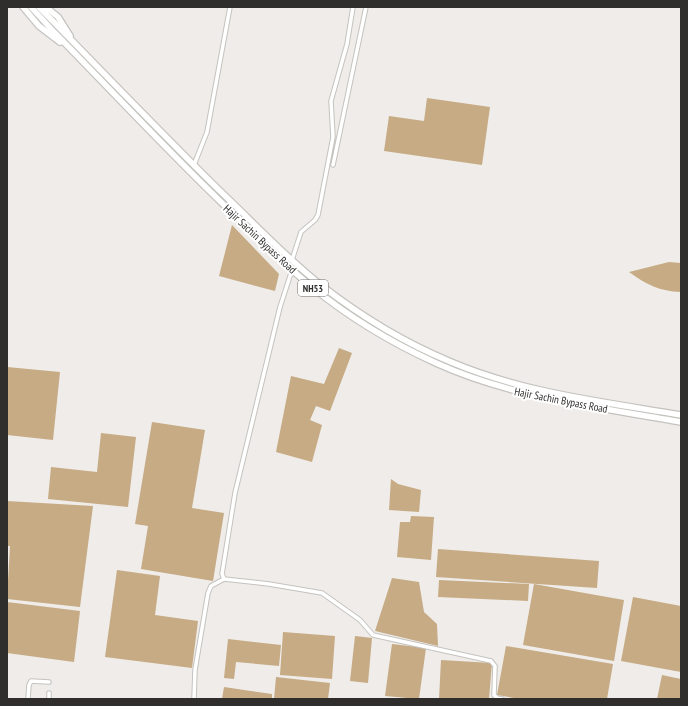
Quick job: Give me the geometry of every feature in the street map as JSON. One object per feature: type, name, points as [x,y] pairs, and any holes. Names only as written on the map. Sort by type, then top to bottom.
[{"type":"highway","points":[[23,7],[42,30],[66,45]]},
{"type":"highway","name":"Hajir Sachin Bypass Road","points":[[31,7],[66,45],[204,185],[292,270],[337,306],[368,327],[437,364],[529,395],[681,422]]},
{"type":"highway","name":"NH53","points":[[39,7],[194,165],[292,260],[322,286],[355,310],[384,328],[452,362],[494,378],[531,388],[681,415]]},
{"type":"highway","points":[[46,7],[62,22],[75,44]]},
{"type":"street","points":[[194,165],[206,132],[230,7]]},
{"type":"street","points":[[292,260],[301,232],[315,220],[318,215],[333,137],[331,101],[347,44],[353,7]]},
{"type":"street","points":[[333,165],[366,7]]},
{"type":"street","points":[[224,579],[222,574],[235,493],[280,307],[292,270]]},
{"type":"street","points":[[194,699],[195,670],[208,593],[211,586],[224,579],[268,584],[322,593],[360,620],[373,635],[491,661],[495,666],[494,695],[497,698],[502,699]]},
{"type":"street","points":[[28,699],[29,685],[31,681],[49,682]]},
{"type":"street","points":[[49,694],[49,699]]},
{"type":"shaded area","points":[[427,98],[490,107],[482,165],[384,151],[389,116],[424,121]]},
{"type":"shaded area","points":[[232,225],[279,274],[275,291],[219,276]]},
{"type":"shaded area","points":[[669,262],[681,263],[681,292],[660,289],[629,272]]},
{"type":"shaded area","points":[[339,348],[352,353],[330,411],[316,406],[310,420],[322,425],[312,462],[276,452],[291,376],[324,384]]},
{"type":"shaded area","points":[[7,367],[60,372],[53,440],[7,435]]},
{"type":"shaded area","points":[[152,422],[205,430],[192,508],[224,513],[213,581],[141,569],[148,526],[135,524]]},
{"type":"shaded area","points":[[101,433],[136,437],[128,507],[48,499],[51,467],[97,472]]},
{"type":"shaded area","points":[[391,479],[398,484],[421,490],[419,512],[389,510]]},
{"type":"shaded area","points":[[7,501],[93,506],[80,607],[7,599],[10,546],[7,546]]},
{"type":"shaded area","points":[[411,516],[434,517],[431,560],[397,557],[400,522],[410,522]]},
{"type":"shaded area","points":[[438,549],[599,561],[597,588],[436,577]]},
{"type":"shaded area","points":[[117,570],[160,576],[155,615],[198,621],[192,668],[105,657]]},
{"type":"shaded area","points":[[392,578],[419,582],[424,612],[437,624],[438,646],[375,631]]},
{"type":"shaded area","points":[[439,580],[529,584],[528,601],[438,597]]},
{"type":"shaded area","points":[[534,584],[624,600],[614,661],[523,645]]},
{"type":"shaded area","points":[[633,597],[681,606],[681,672],[621,661]]},
{"type":"shaded area","points":[[7,602],[80,611],[74,662],[7,653]]},
{"type":"shaded area","points":[[283,632],[335,636],[332,679],[280,675]]},
{"type":"shaded area","points":[[355,636],[372,638],[368,683],[350,681]]},
{"type":"shaded area","points":[[228,639],[281,645],[279,666],[236,662],[234,679],[224,678]]},
{"type":"shaded area","points":[[392,644],[426,648],[419,699],[385,696]]},
{"type":"shaded area","points":[[506,646],[613,664],[607,699],[520,699],[497,695]]},
{"type":"shaded area","points":[[441,660],[492,663],[489,699],[439,699]]},
{"type":"shaded area","points":[[662,675],[681,679],[681,699],[657,699]]},
{"type":"shaded area","points":[[276,677],[330,683],[328,699],[274,699]]},
{"type":"shaded area","points":[[224,687],[272,694],[272,699],[222,699]]}]
